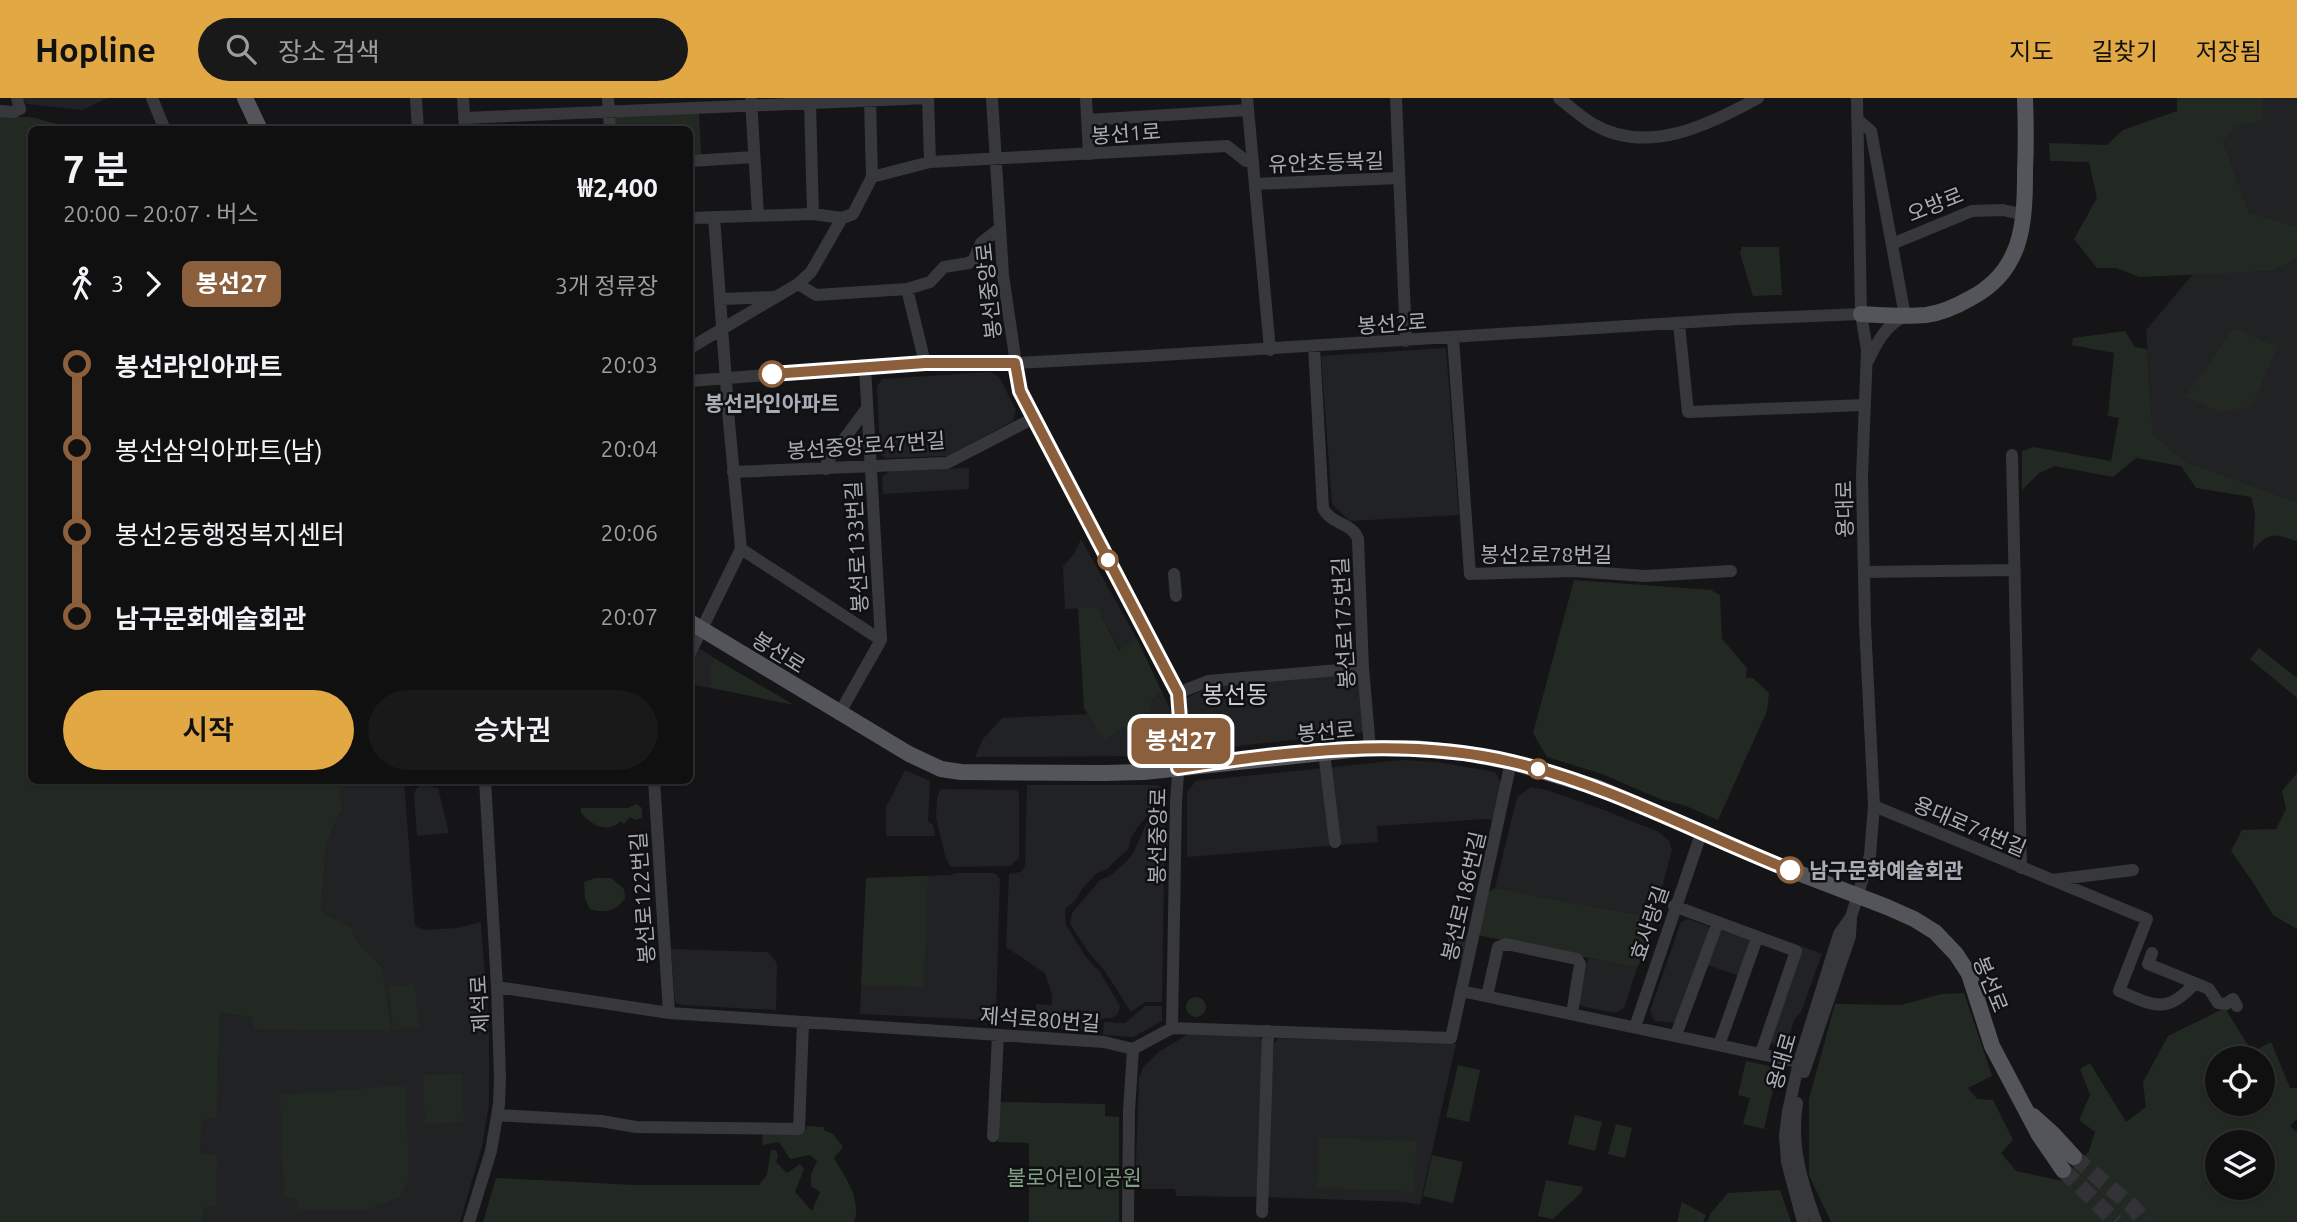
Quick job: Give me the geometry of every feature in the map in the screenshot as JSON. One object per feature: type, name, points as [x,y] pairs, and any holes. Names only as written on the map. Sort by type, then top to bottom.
[{"type":"main road","points":[[245,98],[258,126]]},
{"type":"main road","points":[[1861,314],[1905,316],[1948,309],[1978,294],[1999,276],[2014,253],[2025,215],[2025,98]]},
{"type":"main road","name":"봉선로","points":[[696,626],[839,714],[931,765],[961,772],[1144,772],[1370,748],[1439,750],[1511,762],[1599,788],[1775,864],[1914,919],[1935,932],[1956,954],[1969,974],[1992,1046],[2039,1135],[2063,1170]]},
{"type":"main road","points":[[2028,1112],[2074,1157]]},
{"type":"street","points":[[0,111],[13,112],[20,109],[17,98]]},
{"type":"street","points":[[152,98],[163,126]]},
{"type":"street","points":[[416,98],[418,126]]},
{"type":"street","points":[[463,98],[465,124],[751,102],[928,98],[930,162]]},
{"type":"street","points":[[608,98],[610,126]]},
{"type":"street","name":"봉선중앙로","points":[[992,98],[1003,275],[1020,391],[1178,693],[1181,732],[1172,1028]]},
{"type":"street","points":[[1086,98],[1088,155]]},
{"type":"street","name":"유안초등북길","points":[[1396,98],[1406,341]]},
{"type":"street","points":[[1559,98],[1595,125],[1629,137],[1652,138],[1686,131],[1758,98]]},
{"type":"street","name":"용대로","points":[[1803,1222],[1792,1186],[1785,1136],[1788,1111],[1799,1062],[1839,934],[1851,916],[1870,855],[1874,806],[1864,572],[1863,405],[1866,366],[1865,332],[1861,314],[1857,98]]},
{"type":"street","points":[[693,218],[813,214],[842,218],[853,214],[872,177],[870,100]]},
{"type":"street","points":[[751,102],[758,215]]},
{"type":"street","points":[[810,102],[813,214]]},
{"type":"street","points":[[1087,120],[1248,104],[1270,350]]},
{"type":"street","points":[[1857,119],[1871,131],[1892,244]]},
{"type":"street","name":"봉선1로","points":[[872,177],[930,162],[1227,146],[1246,161],[1253,161]]},
{"type":"street","points":[[693,161],[754,157]]},
{"type":"street","name":"유안초등북길","points":[[1255,184],[1399,178]]},
{"type":"street","name":"오방로","points":[[1905,316],[1892,244],[1972,211],[2003,210],[2025,215]]},
{"type":"street","points":[[696,626],[741,549],[714,217]]},
{"type":"street","points":[[693,346],[798,284],[811,272],[842,218]]},
{"type":"street","points":[[798,284],[816,295],[907,289],[930,282],[944,267],[969,263],[974,259],[981,243],[1000,228]]},
{"type":"street","points":[[907,289],[925,363]]},
{"type":"street","points":[[721,299],[775,297]]},
{"type":"street","name":"봉선2로","points":[[693,381],[925,363],[1015,363],[1270,350],[1739,319],[1861,314]]},
{"type":"street","points":[[1866,366],[1881,335],[1905,316]]},
{"type":"street","points":[[1679,324],[1688,412],[1863,405]]},
{"type":"street","name":"봉선2로78번길","points":[[1453,338],[1470,575],[1573,571],[1645,576],[1731,571]]},
{"type":"street","name":"봉선로175번길","points":[[1314,347],[1323,508],[1330,518],[1354,530],[1358,539],[1363,668],[1370,748]]},
{"type":"street","name":"봉선로133번길","points":[[839,714],[881,640],[865,368]]},
{"type":"street","points":[[826,469],[827,462],[867,408]]},
{"type":"street","name":"봉선중앙로47번길","points":[[733,472],[947,463],[1034,418]]},
{"type":"street","points":[[2012,455],[2021,868]]},
{"type":"street","name":"봉선로133번길","points":[[741,549],[881,640]]},
{"type":"street","points":[[1864,572],[2015,570]]},
{"type":"street","points":[[1174,574],[1176,596]]},
{"type":"street","points":[[1178,693],[1208,681],[1363,668]]},
{"type":"street","points":[[1324,752],[1335,842]]},
{"type":"street","name":"봉선로186번길","points":[[1268,1031],[1451,1038],[1511,762]]},
{"type":"street","name":"제석로","points":[[469,1222],[486,1167],[497,1115],[500,1079],[485,784]]},
{"type":"street","name":"봉선로122번길","points":[[654,784],[669,1013]]},
{"type":"street","name":"용대로74번길","points":[[1874,806],[2147,919],[2119,991],[2154,1006],[2172,1004],[2195,983]]},
{"type":"street","name":"효사랑길","points":[[1634,1027],[1702,831]]},
{"type":"street","points":[[2052,880],[2133,870]]},
{"type":"street","points":[[1674,906],[1796,951],[1761,1053]]},
{"type":"street","name":"용대로","points":[[1816,1222],[1801,1182],[1797,1160],[1796,1107],[1803,1074],[1850,936],[1851,916]]},
{"type":"street","points":[[1676,1035],[1717,922]]},
{"type":"street","points":[[1718,1045],[1758,938]]},
{"type":"street","points":[[1488,996],[1499,947],[1506,944],[1565,956],[1577,959],[1580,964],[1572,1014]]},
{"type":"street","points":[[2152,953],[2148,964],[2209,989],[2218,1003],[2226,1004],[2233,999],[2237,1006]]},
{"type":"street","name":"제석로80번길","points":[[497,987],[669,1013],[1104,1042],[1133,1049]]},
{"type":"street","points":[[1461,991],[1799,1062]]},
{"type":"street","points":[[497,1115],[601,1121],[636,1126],[799,1129],[803,1023]]},
{"type":"street","points":[[1128,1222],[1129,1111],[1133,1049],[1172,1028],[1268,1031],[1262,1212]]},
{"type":"street","points":[[993,1136],[998,1035]]},
{"type":"shaded area","points":[[23,98],[108,98],[82,110],[27,104]]},
{"type":"shaded area","points":[[2215,98],[2297,98],[2297,227],[2249,212],[2223,141]]},
{"type":"shaded area","points":[[2297,259],[2297,502],[2184,461],[2153,434],[2146,330],[2193,274],[2273,271]]},
{"type":"shaded area","points":[[1446,348],[1459,515],[1350,521],[1332,504],[1321,356]]},
{"type":"shaded area","points":[[990,372],[999,377],[1016,410],[1013,421],[948,456],[886,458],[880,454],[877,386],[882,379]]},
{"type":"shaded area","points":[[969,468],[969,489],[883,494],[882,477],[889,471]]},
{"type":"shaded area","points":[[1081,539],[1137,639],[1120,650],[1097,608],[1065,609],[1063,566],[1074,554]]},
{"type":"shaded area","points":[[701,649],[714,658],[714,663],[711,663],[711,688],[693,685],[693,662]]},
{"type":"shaded area","points":[[1362,674],[1366,732],[1201,750],[1191,740],[1186,698],[1214,685]]},
{"type":"shaded area","points":[[1162,692],[1171,711],[1172,745],[1160,756],[975,757],[983,739],[1002,718],[1089,714],[1104,741]]},
{"type":"shaded area","points":[[1402,760],[1437,762],[1495,772],[1502,784],[1493,820],[1377,826],[1378,842],[1187,857],[1187,792],[1196,781]]},
{"type":"shaded area","points":[[905,770],[930,781],[928,821],[933,825],[935,836],[886,836],[886,807]]},
{"type":"shaded area","points":[[340,784],[404,784],[415,926],[424,930],[457,928],[481,922],[489,1033],[489,1104],[482,1146],[460,1222],[202,1222],[217,1154],[200,1153],[202,1121],[217,1115],[220,1013],[251,1017],[382,967],[355,939],[352,928],[321,912],[326,845],[342,808]]},
{"type":"shaded area","points":[[421,785],[438,788],[449,833],[417,836],[414,794]]},
{"type":"shaded area","points":[[1027,785],[1158,785],[1163,790],[1162,799],[1132,836],[1128,849],[1107,869],[1096,874],[1076,900],[1065,909],[1066,925],[1085,956],[1100,972],[1120,1006],[1118,1014],[1096,1023],[1095,1031],[1036,1027],[1036,1004],[1052,1005],[1052,995],[1045,973],[1006,947],[1009,874],[1021,872],[1025,866]]},
{"type":"shaded area","points":[[1531,787],[1604,810],[1659,832],[1669,841],[1672,850],[1654,918],[1495,888],[1517,797]]},
{"type":"shaded area","points":[[941,789],[1016,790],[1019,793],[1019,858],[1010,866],[951,867],[945,856],[936,817],[937,797]]},
{"type":"shaded area","points":[[1160,807],[1165,808],[1162,1002],[1145,1002],[1131,1012],[1070,924],[1072,913],[1100,880],[1111,875],[1134,852],[1146,824]]},
{"type":"shaded area","points":[[995,873],[1000,879],[996,1013],[987,1020],[860,1014],[866,878]]},
{"type":"shaded area","points":[[1688,919],[1708,926],[1709,930],[1676,1023],[1654,1021],[1650,1011],[1681,922]]},
{"type":"shaded area","points":[[1722,931],[1749,940],[1751,944],[1740,976],[1707,965],[1718,933]]},
{"type":"shaded area","points":[[1801,946],[1822,954],[1788,1039],[1778,1045],[1770,1043],[1768,1037]]},
{"type":"shaded area","points":[[671,949],[768,952],[777,963],[776,1010],[680,1005],[675,1002]]},
{"type":"shaded area","points":[[1588,958],[1637,968],[1624,1008],[1614,1013],[1581,1006],[1578,1001]]},
{"type":"shaded area","points":[[1145,1006],[1162,1006],[1162,1021],[1133,1037],[1103,1035],[1104,1022],[1125,1023]]},
{"type":"shaded area","points":[[1189,1034],[1257,1036],[1263,1041],[1258,1197],[1176,1196],[1175,1189],[1135,1189],[1139,1078],[1143,1067],[1160,1051]]},
{"type":"shaded area","points":[[1279,1038],[1456,1044],[1420,1205],[1405,1202],[1266,1197],[1274,1043]]},
{"type":"green space","points":[[2177,98],[2262,98],[2263,120],[2234,128],[2223,141],[2249,212],[2297,227],[2297,259],[2273,271],[2139,277],[2116,268],[2097,268],[2074,239],[2097,198],[2089,162],[2050,161],[2049,143],[2107,145],[2123,130],[2177,111]]},
{"type":"green space","points":[[699,113],[701,157],[693,158],[693,126],[613,126],[612,120],[616,117]]},
{"type":"green space","points":[[0,117],[31,117],[64,126],[28,126],[28,784],[340,784],[342,808],[326,845],[321,912],[352,928],[355,939],[382,967],[391,1031],[255,1029],[251,1017],[220,1013],[217,1116],[202,1121],[200,1153],[217,1154],[216,1205],[204,1208],[202,1222],[0,1222]]},
{"type":"green space","points":[[1742,247],[1779,247],[1782,295],[1753,296],[1740,253]]},
{"type":"green space","points":[[2234,328],[2277,347],[2252,406],[2220,412],[2185,397]]},
{"type":"green space","points":[[2125,331],[2135,347],[2147,349],[2153,434],[2184,461],[2297,502],[2297,541],[2268,537],[2253,550],[2255,513],[2251,497],[2196,488],[2181,466],[2136,458],[2113,477],[2055,466],[2039,473],[2022,490],[2022,451],[2034,447],[2111,461],[2119,418],[2108,416],[2114,353],[2072,345],[2073,338]]},
{"type":"green space","points":[[1574,580],[1711,590],[1720,595],[1722,639],[1747,668],[1746,678],[1753,678],[1769,693],[1767,711],[1718,820],[1602,774],[1547,757],[1533,733]]},
{"type":"green space","points":[[1097,607],[1119,650],[1137,639],[1162,692],[1152,700],[1149,711],[1104,741],[1084,708],[1078,608]]},
{"type":"green space","points":[[2259,648],[2297,678],[2297,698],[2250,659]]},
{"type":"green space","points":[[714,658],[794,705],[711,688],[711,662],[714,663]]},
{"type":"green space","points":[[2297,773],[2297,929],[2273,915],[2231,851],[2242,830],[2276,829],[2286,809],[2282,791]]},
{"type":"green space","points":[[636,804],[642,808],[642,818],[636,820],[630,817],[624,824],[621,821],[610,827],[595,824],[581,813],[581,808],[628,808]]},
{"type":"green space","points":[[928,876],[924,987],[861,985],[866,878]]},
{"type":"green space","points":[[595,878],[611,878],[624,889],[625,898],[618,906],[606,911],[590,909],[585,899],[584,882]]},
{"type":"green space","points":[[1495,888],[1654,918],[1637,968],[1478,935],[1488,892]]},
{"type":"green space","points":[[1448,937],[1467,937],[1462,958],[1448,958]]},
{"type":"green space","points":[[415,984],[419,1027],[393,1030],[389,986]]},
{"type":"green space","points":[[1964,993],[1992,1076],[1968,1088],[1977,1099],[1993,1100],[2013,1140],[2001,1153],[2016,1171],[2063,1181],[2089,1151],[2095,1132],[2079,1120],[2090,1095],[2080,1069],[2090,1063],[2126,1122],[2146,1107],[2143,1082],[2168,1036],[2225,1008],[2248,1046],[2205,1046],[2205,1116],[2275,1116],[2275,1052],[2290,1088],[2297,1088],[2297,1119],[2290,1126],[2297,1132],[2297,1222],[1831,1222],[1809,1175],[1809,1099],[1835,1004],[1901,1005],[1941,994]]},
{"type":"green space","points":[[1196,997],[1203,1000],[1206,1007],[1203,1014],[1196,1017],[1189,1014],[1186,1007],[1189,1000]]},
{"type":"green space","points":[[1746,1061],[1778,1068],[1764,1129],[1743,1124],[1750,1098],[1738,1095]]},
{"type":"green space","points":[[1458,1065],[1480,1070],[1469,1122],[1446,1117]]},
{"type":"green space","points":[[462,1074],[464,1122],[425,1124],[423,1075]]},
{"type":"green space","points":[[406,1085],[409,1179],[400,1197],[371,1209],[297,1209],[296,1199],[284,1197],[280,1095]]},
{"type":"green space","name":"불로어린이공원","points":[[999,1102],[1105,1104],[1105,1116],[1119,1117],[1119,1222],[1029,1222],[1029,1143],[998,1142]]},
{"type":"green space","points":[[1575,1115],[1602,1122],[1595,1151],[1568,1144]]},
{"type":"green space","points":[[1616,1124],[1632,1128],[1625,1158],[1608,1154]]},
{"type":"green space","points":[[807,1126],[824,1127],[843,1147],[834,1158],[854,1196],[854,1222],[483,1222],[496,1178],[635,1185],[759,1185],[767,1175],[771,1150],[776,1150],[776,1162],[787,1173],[800,1164],[804,1169],[795,1192],[812,1211],[820,1192],[811,1186],[811,1175],[817,1161],[810,1155],[790,1159],[779,1142],[762,1145],[763,1133],[804,1133]]},
{"type":"green space","points":[[1319,1137],[1416,1141],[1415,1192],[1317,1188]]},
{"type":"green space","points":[[1432,1155],[1463,1162],[1453,1203],[1423,1196]]},
{"type":"green space","points":[[1546,1180],[1583,1187],[1581,1193],[1553,1219],[1538,1216]]},
{"type":"green space","points":[[1780,1190],[1791,1222],[1707,1222],[1728,1193]]},
{"type":"green space","points":[[1682,1202],[1706,1215],[1703,1222],[1677,1222]]},
{"type":"tunnel","points":[[2074,1157],[2132,1206],[2145,1222]]},
{"type":"tunnel","points":[[2063,1170],[2116,1222]]},
{"type":"bus line","name":"봉선27","points":[[772,374],[925,363],[1015,363],[1020,391],[1178,693],[1181,732],[1178,768],[1370,748],[1414,748],[1464,753],[1539,769],[1599,788],[1790,870]]},
{"type":"place","name":"봉선라인아파트","points":[[772,374]]},
{"type":"place","name":"남구문화예술회관","points":[[1790,870]]},
{"type":"district","name":"봉선동","points":[[1235,694]]}]
